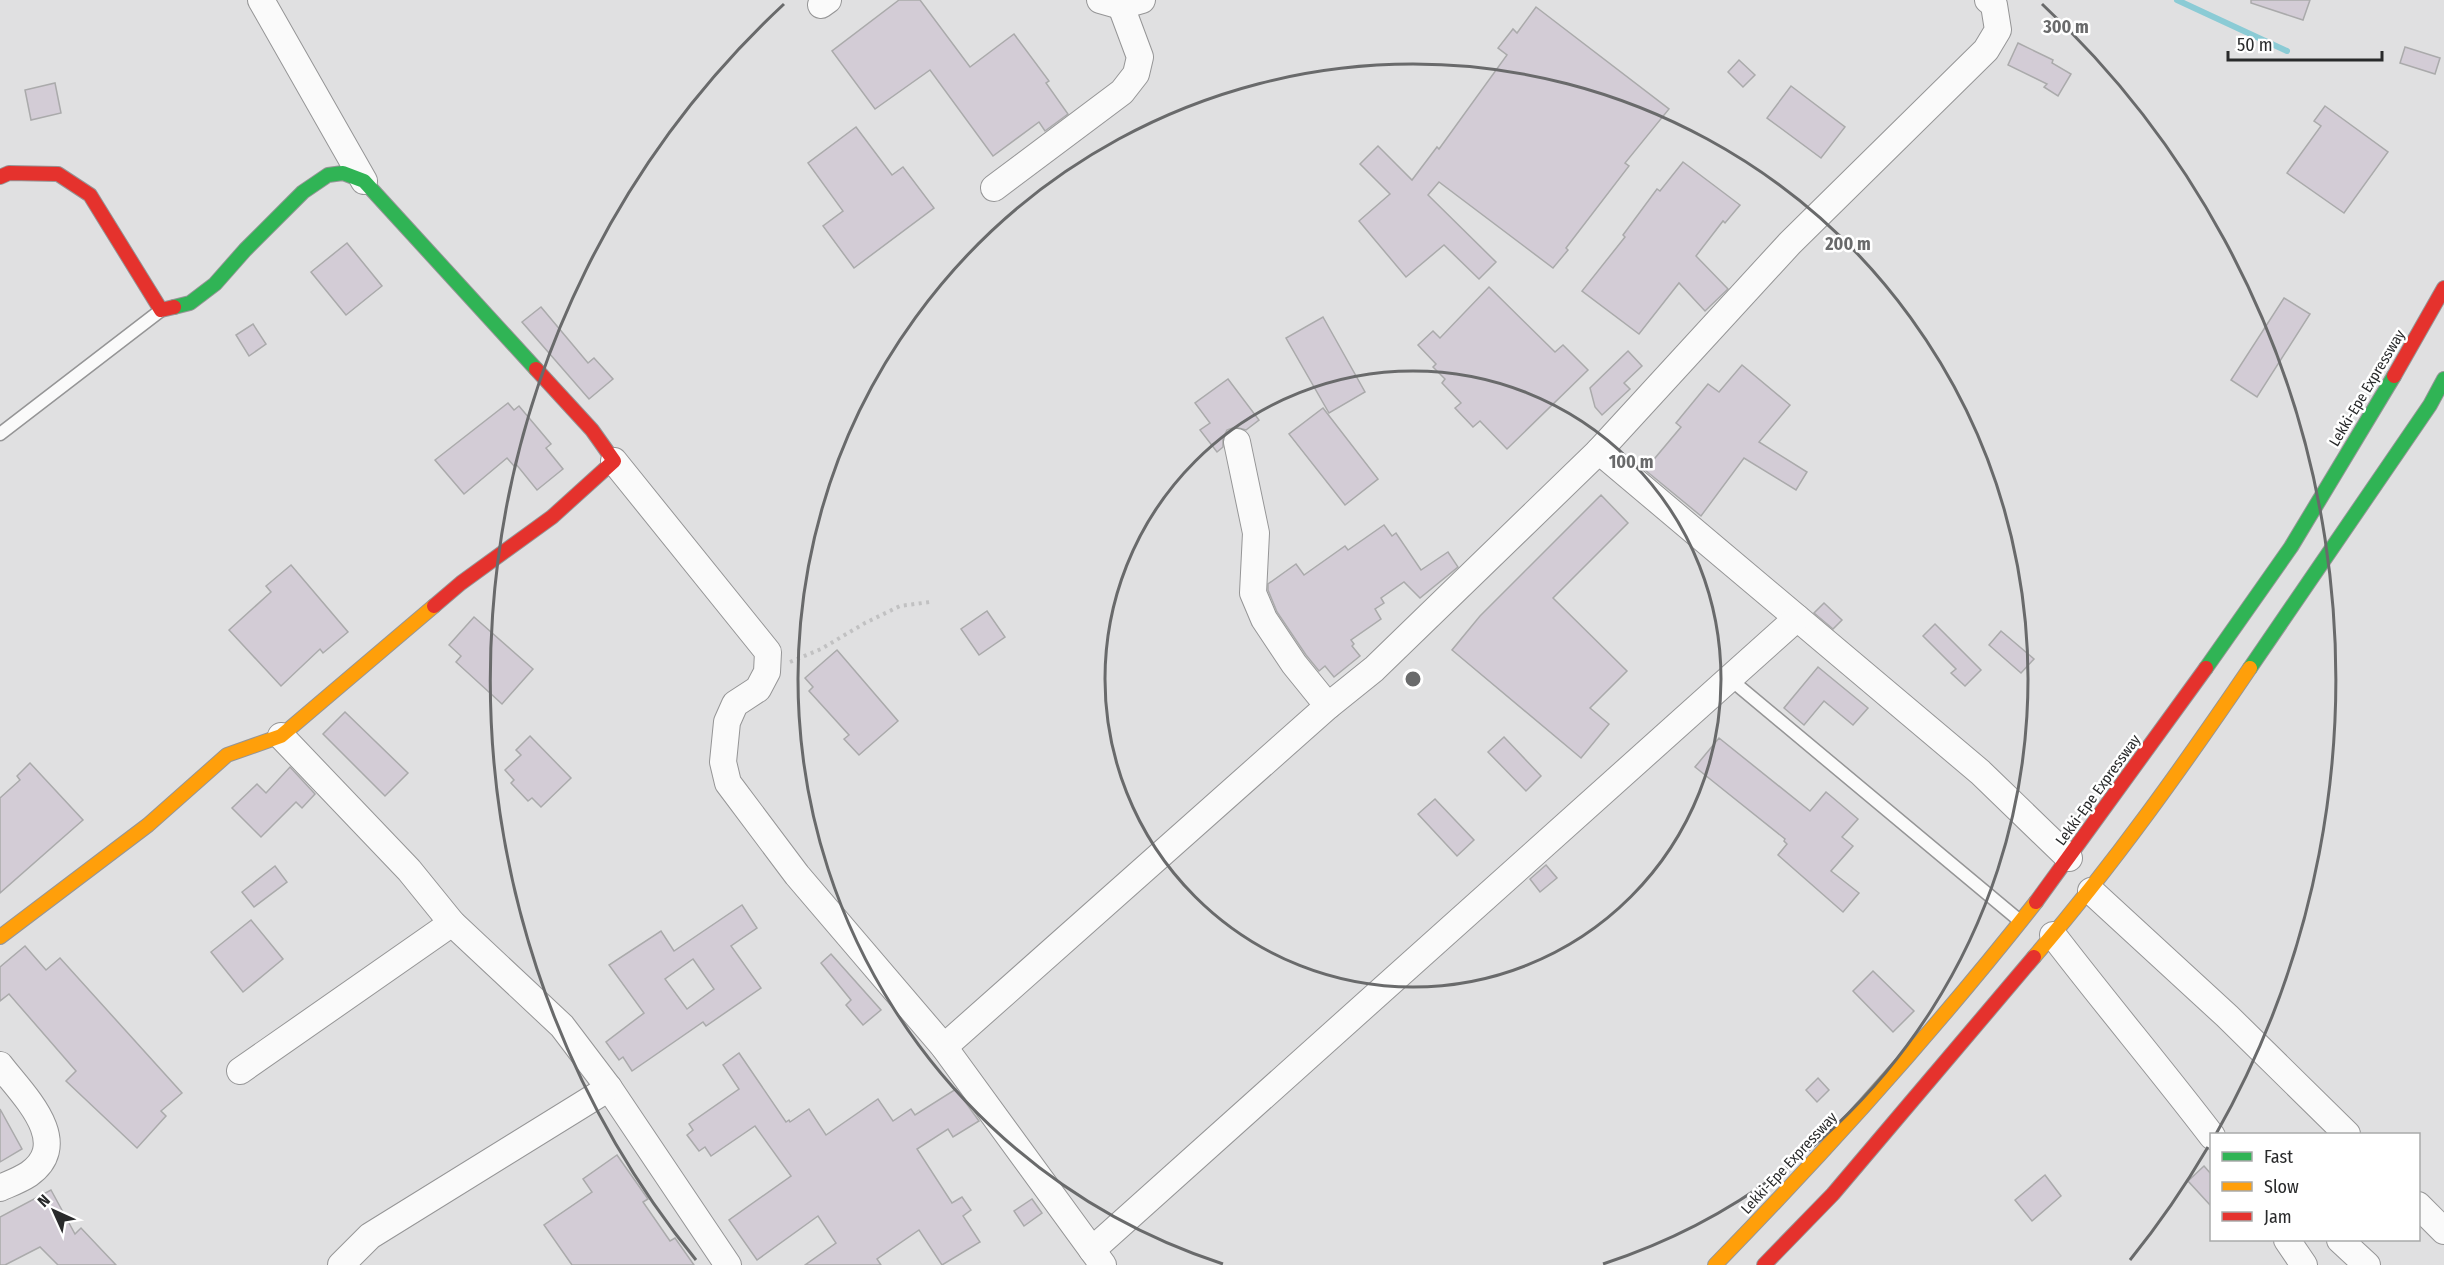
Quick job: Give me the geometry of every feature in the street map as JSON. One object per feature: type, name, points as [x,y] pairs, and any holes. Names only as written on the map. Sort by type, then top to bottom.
[{"type":"main road","points":[[0,177],[9,173],[58,174],[90,195],[161,310],[190,303],[215,284],[245,250],[303,192],[327,175],[343,173],[364,181],[592,430],[614,461],[552,517],[461,583],[282,736],[227,755],[148,825],[0,937]]},
{"type":"main road","name":"Lekki-Epe Expressway","points":[[1715,1265],[1762,1218],[1911,1054],[2020,922],[2069,858],[2290,548],[2398,370],[2444,288]]},
{"type":"main road","points":[[1764,1265],[1833,1194],[2091,891],[2173,781],[2430,405],[2444,379]]},
{"type":"main road","points":[[2430,405],[2444,391]]},
{"type":"street","points":[[261,0],[364,181]]},
{"type":"street","points":[[944,1047],[1329,706],[1374,669],[1599,451],[1790,243],[1986,50],[1998,30],[1994,5],[1988,0]]},
{"type":"street","points":[[994,188],[1122,92],[1136,74],[1140,57],[1121,2]]},
{"type":"street","points":[[1237,442],[1256,533],[1253,593],[1264,619],[1294,664],[1329,706]]},
{"type":"street","points":[[1599,451],[1980,772],[2069,858]]},
{"type":"street","points":[[614,461],[768,652],[767,672],[758,689],[735,704],[727,722],[723,762],[728,783],[797,875],[944,1047],[1097,1257],[1797,618]]},
{"type":"street","points":[[282,736],[409,870],[452,923],[562,1026],[609,1088],[728,1265]]},
{"type":"street","points":[[2091,891],[2227,1016],[2346,1133]]},
{"type":"street","points":[[240,1071],[452,923]]},
{"type":"street","points":[[2053,935],[2111,1011],[2166,1075],[2210,1135]]},
{"type":"street","points":[[0,1065],[47,1132],[47,1152],[30,1173],[0,1188]]},
{"type":"street","points":[[341,1265],[370,1236],[609,1088]]},
{"type":"street","points":[[2420,1207],[2444,1231]]},
{"type":"street","points":[[2288,1241],[2304,1265]]},
{"type":"street","points":[[2342,1241],[2367,1265]]},
{"type":"lane","points":[[0,434],[161,310]]},
{"type":"lane","points":[[1730,679],[2020,922]]},
{"type":"path","points":[[767,672],[822,649],[865,623],[900,606],[930,602]]},
{"type":"building","points":[[899,0],[920,0],[970,67],[1014,34],[1049,81],[1046,83],[1068,114],[1045,131],[1039,122],[993,156],[930,70],[875,109],[832,51]]},
{"type":"building","points":[[2251,0],[2310,0],[2303,20],[2251,3]]},
{"type":"building","points":[[1536,7],[1669,109],[1625,163],[1629,166],[1553,268],[1439,182],[1428,195],[1496,262],[1479,279],[1444,245],[1406,277],[1359,221],[1390,194],[1360,164],[1378,146],[1412,180],[1437,147],[1439,149],[1507,55],[1498,48],[1513,29],[1517,33]]},
{"type":"building","points":[[2018,43],[2053,60],[2052,63],[2071,74],[2058,96],[2044,87],[2047,84],[2008,65]]},
{"type":"building","points":[[2405,47],[2440,58],[2435,74],[2400,63]]},
{"type":"building","points":[[1739,60],[1755,75],[1743,87],[1728,72]]},
{"type":"building","points":[[55,83],[61,113],[31,120],[25,90]]},
{"type":"building","points":[[1791,86],[1845,127],[1821,158],[1767,118]]},
{"type":"building","points":[[2325,106],[2388,152],[2344,213],[2287,173],[2321,126],[2314,121]]},
{"type":"building","points":[[856,127],[892,175],[903,167],[934,208],[854,268],[823,226],[843,211],[808,163]]},
{"type":"building","points":[[1683,162],[1740,205],[1725,223],[1723,221],[1696,256],[1728,289],[1705,311],[1679,283],[1639,334],[1582,291],[1625,237],[1623,235],[1657,189],[1660,191]]},
{"type":"building","points":[[347,243],[382,286],[346,315],[311,272]]},
{"type":"building","points":[[1489,287],[1555,352],[1563,345],[1588,370],[1507,449],[1480,421],[1473,427],[1455,408],[1461,403],[1442,383],[1445,379],[1433,367],[1436,364],[1418,345],[1433,331],[1440,338]]},
{"type":"building","points":[[2284,298],[2310,314],[2257,397],[2231,380]]},
{"type":"building","points":[[541,307],[588,363],[594,358],[613,379],[589,399],[522,322]]},
{"type":"building","points":[[1323,317],[1365,392],[1329,413],[1286,338]]},
{"type":"building","points":[[253,324],[266,344],[249,356],[236,335]]},
{"type":"building","points":[[1628,351],[1642,366],[1624,383],[1630,389],[1602,415],[1595,407],[1590,388]]},
{"type":"building","points":[[1742,365],[1790,405],[1759,442],[1807,472],[1796,490],[1744,458],[1701,516],[1645,470],[1681,427],[1676,423],[1708,384],[1719,392]]},
{"type":"building","points":[[1228,379],[1259,420],[1246,430],[1235,427],[1227,430],[1223,438],[1223,447],[1217,452],[1200,430],[1210,423],[1195,403]]},
{"type":"building","points":[[508,403],[514,410],[519,406],[551,444],[546,448],[563,469],[537,490],[516,464],[514,466],[507,458],[464,494],[435,460]]},
{"type":"building","points":[[1323,408],[1378,479],[1345,505],[1289,434]]},
{"type":"building","points":[[1601,495],[1628,523],[1553,598],[1627,671],[1590,708],[1609,724],[1581,758],[1452,650],[1480,616]]},
{"type":"building","points":[[1384,525],[1392,536],[1396,533],[1421,570],[1448,552],[1458,567],[1420,598],[1404,582],[1381,598],[1384,603],[1375,609],[1381,619],[1351,640],[1354,644],[1352,646],[1360,656],[1334,677],[1325,666],[1319,671],[1306,655],[1277,612],[1268,590],[1268,584],[1296,564],[1304,575],[1345,546],[1348,550]]},
{"type":"building","points":[[291,565],[348,632],[323,653],[320,649],[281,686],[229,630],[271,592],[266,586]]},
{"type":"building","points":[[1824,603],[1842,620],[1833,629],[1814,613]]},
{"type":"building","points":[[987,611],[1005,637],[979,655],[961,629]]},
{"type":"building","points":[[474,617],[533,669],[502,704],[456,662],[461,656],[449,645]]},
{"type":"building","points":[[1935,624],[1981,670],[1965,686],[1951,673],[1956,669],[1923,636]]},
{"type":"building","points":[[2001,631],[2034,659],[2021,673],[1989,645]]},
{"type":"building","points":[[837,650],[898,721],[859,755],[844,739],[849,735],[809,691],[813,687],[805,678]]},
{"type":"building","points":[[1818,667],[1868,708],[1853,725],[1824,701],[1804,725],[1784,708]]},
{"type":"building","points":[[345,712],[408,773],[385,796],[323,734]]},
{"type":"building","points":[[530,736],[571,778],[541,807],[532,798],[528,801],[511,783],[514,780],[505,770],[521,755],[516,750]]},
{"type":"building","points":[[1504,737],[1541,776],[1526,791],[1488,752]]},
{"type":"building","points":[[1719,738],[1810,811],[1826,792],[1858,819],[1842,837],[1853,846],[1831,871],[1859,893],[1843,912],[1778,855],[1787,844],[1785,839],[1695,767]]},
{"type":"building","points":[[30,763],[83,820],[0,893],[0,798],[20,780],[17,776]]},
{"type":"building","points":[[290,767],[315,794],[302,808],[296,802],[261,837],[232,808],[257,784],[266,793]]},
{"type":"building","points":[[1435,799],[1474,840],[1457,856],[1418,814]]},
{"type":"building","points":[[1546,865],[1557,878],[1540,892],[1530,879]]},
{"type":"building","points":[[275,866],[287,882],[254,907],[242,892]]},
{"type":"building","points":[[742,905],[757,928],[731,946],[761,988],[706,1026],[703,1022],[632,1071],[623,1057],[619,1060],[606,1042],[644,1013],[609,965],[661,931],[674,951]],"holes":[[[693,959],[714,989],[687,1009],[665,979]]]},
{"type":"building","points":[[251,920],[283,959],[243,992],[211,952]]},
{"type":"building","points":[[25,946],[46,970],[60,958],[182,1093],[161,1111],[166,1116],[137,1148],[66,1081],[76,1071],[9,994],[0,1001],[0,967]]},
{"type":"building","points":[[831,954],[881,1010],[863,1025],[846,1005],[851,1000],[821,963]]},
{"type":"building","points":[[1873,971],[1914,1011],[1893,1032],[1853,991]]},
{"type":"building","points":[[739,1053],[786,1122],[789,1120],[790,1122],[809,1109],[826,1135],[878,1099],[893,1121],[911,1109],[915,1115],[956,1089],[979,1121],[953,1137],[948,1129],[917,1149],[952,1203],[962,1197],[971,1210],[963,1216],[980,1242],[942,1265],[919,1230],[877,1259],[881,1265],[805,1265],[836,1243],[818,1216],[757,1260],[729,1220],[791,1176],[755,1126],[711,1156],[705,1147],[699,1151],[687,1135],[693,1130],[689,1124],[739,1089],[723,1065]]},
{"type":"building","points":[[1818,1078],[1829,1090],[1817,1102],[1806,1090]]},
{"type":"building","points":[[0,1109],[22,1149],[0,1162]]},
{"type":"building","points":[[617,1155],[648,1199],[643,1202],[670,1241],[675,1238],[694,1265],[572,1265],[544,1225],[592,1192],[583,1179]]},
{"type":"building","points":[[2204,1166],[2210,1173],[2210,1205],[2188,1181]]},
{"type":"building","points":[[2045,1175],[2061,1196],[2032,1221],[2015,1200]]},
{"type":"building","points":[[51,1190],[75,1234],[81,1228],[116,1265],[58,1265],[40,1247],[5,1265],[0,1265],[0,1217]]},
{"type":"building","points":[[1032,1199],[1042,1213],[1024,1226],[1014,1211]]},
{"type":"waterway","points":[[2177,0],[2287,51]]},
{"type":"traffic: fast","points":[[174,307],[190,303],[215,284],[245,250],[303,192],[328,175],[343,173],[364,181],[536,369]]},
{"type":"traffic: fast","points":[[2206,668],[2291,547],[2394,376]]},
{"type":"traffic: fast","points":[[2250,668],[2430,405],[2444,379]]},
{"type":"traffic: slow","points":[[0,937],[148,825],[227,755],[281,736],[434,606]]},
{"type":"traffic: slow","points":[[2034,957],[2092,887],[2146,816],[2250,668]]},
{"type":"traffic: slow","points":[[1715,1265],[1880,1088],[1960,996],[2036,902]]},
{"type":"traffic: jam","points":[[0,177],[9,173],[58,174],[90,195],[161,310],[174,307]]},
{"type":"traffic: jam","points":[[2394,376],[2444,288]]},
{"type":"traffic: jam","points":[[434,606],[461,583],[552,517],[614,461],[592,430],[536,369]]},
{"type":"traffic: jam","points":[[2036,902],[2206,668]]},
{"type":"traffic: jam","points":[[1764,1265],[1833,1194],[2034,957]]}]
